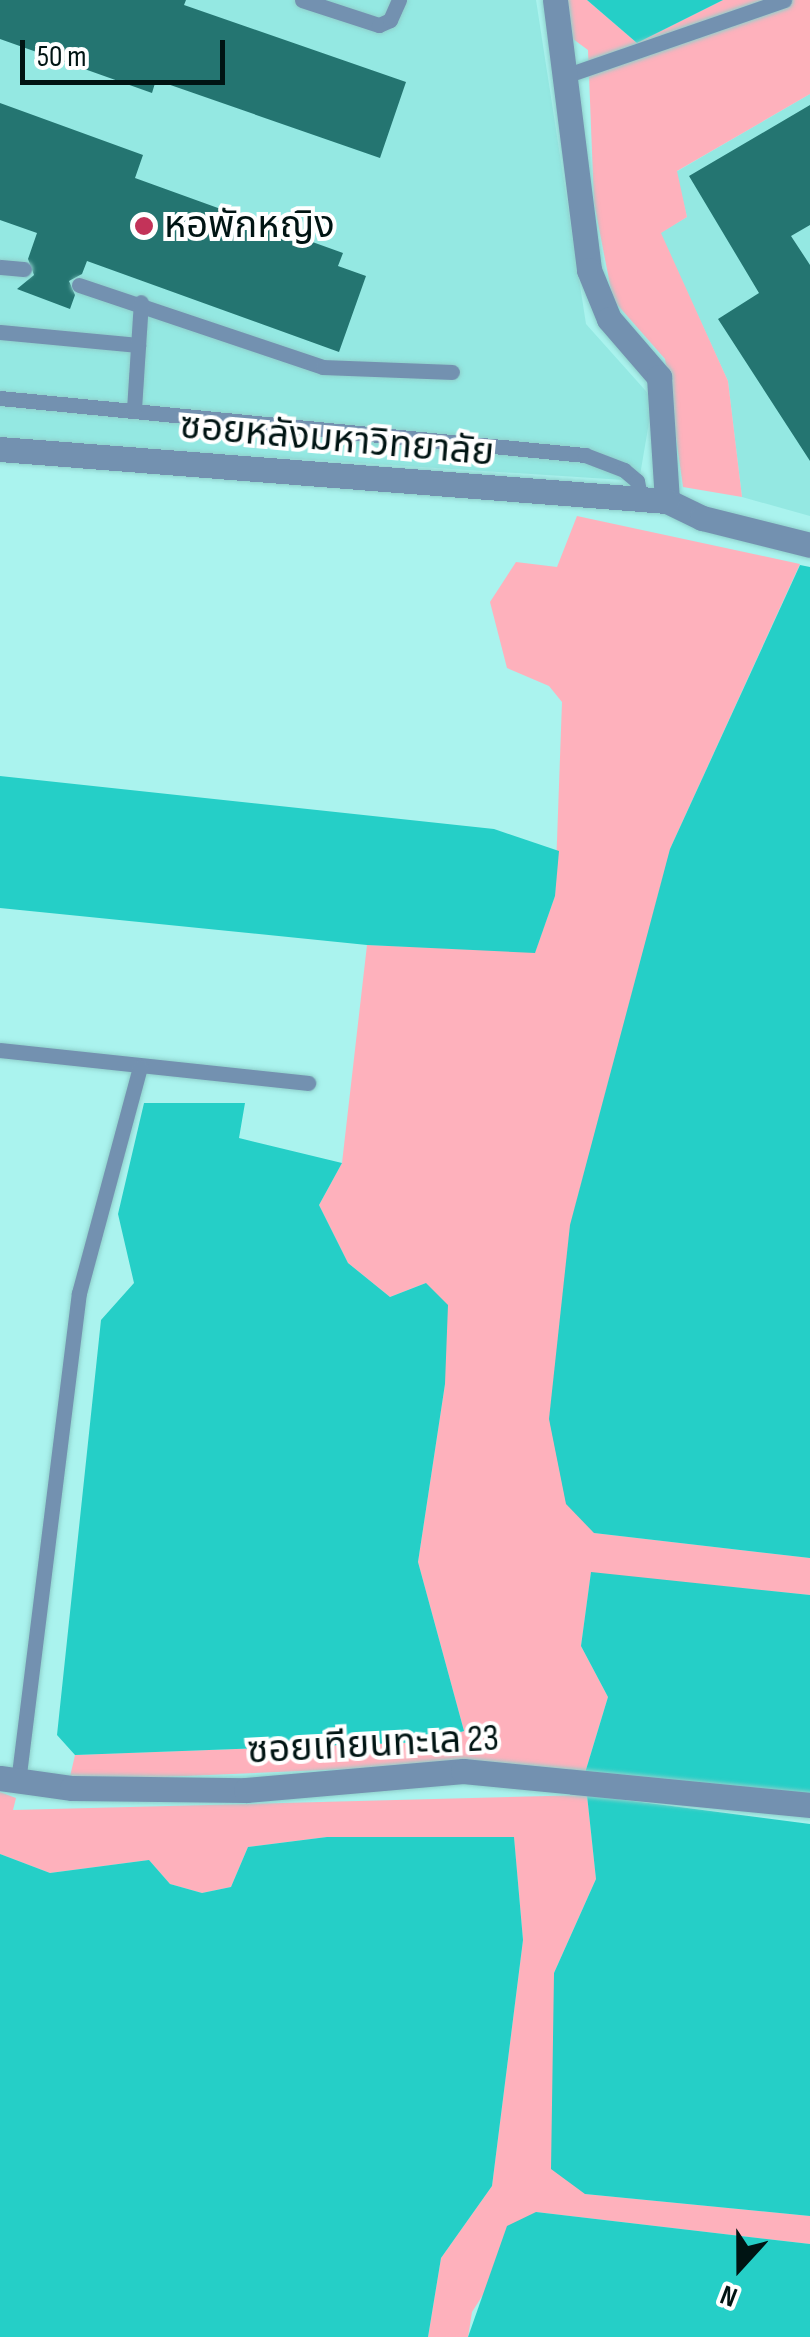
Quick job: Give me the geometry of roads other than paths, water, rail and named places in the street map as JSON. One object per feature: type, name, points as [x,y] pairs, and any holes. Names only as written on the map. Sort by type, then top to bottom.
[{"type":"street","points":[[555,0],[597,298],[663,390],[664,504]]},
{"type":"street","name":"ซอยหลังมหาวิทยาลัย","points":[[0,449],[664,504],[736,528],[810,545]]},
{"type":"street","name":"ซอยเทียนทะเล 23","points":[[9,1780],[246,1790],[464,1771],[810,1805]]},
{"type":"lane","points":[[302,0],[379,25],[390,20],[399,0]]},
{"type":"lane","points":[[565,76],[784,0]]},
{"type":"lane","points":[[0,267],[24,269]]},
{"type":"lane","points":[[79,285],[141,302],[323,367],[452,372]]},
{"type":"lane","points":[[134,409],[141,302]]},
{"type":"lane","points":[[0,332],[138,346]]},
{"type":"lane","points":[[0,398],[585,455],[624,470],[664,504]]},
{"type":"lane","points":[[0,1050],[308,1083]]},
{"type":"lane","points":[[9,1780],[80,1293],[140,1067]]},
{"type":"place","name":"หอพักหญิง","points":[[144,226]]}]
